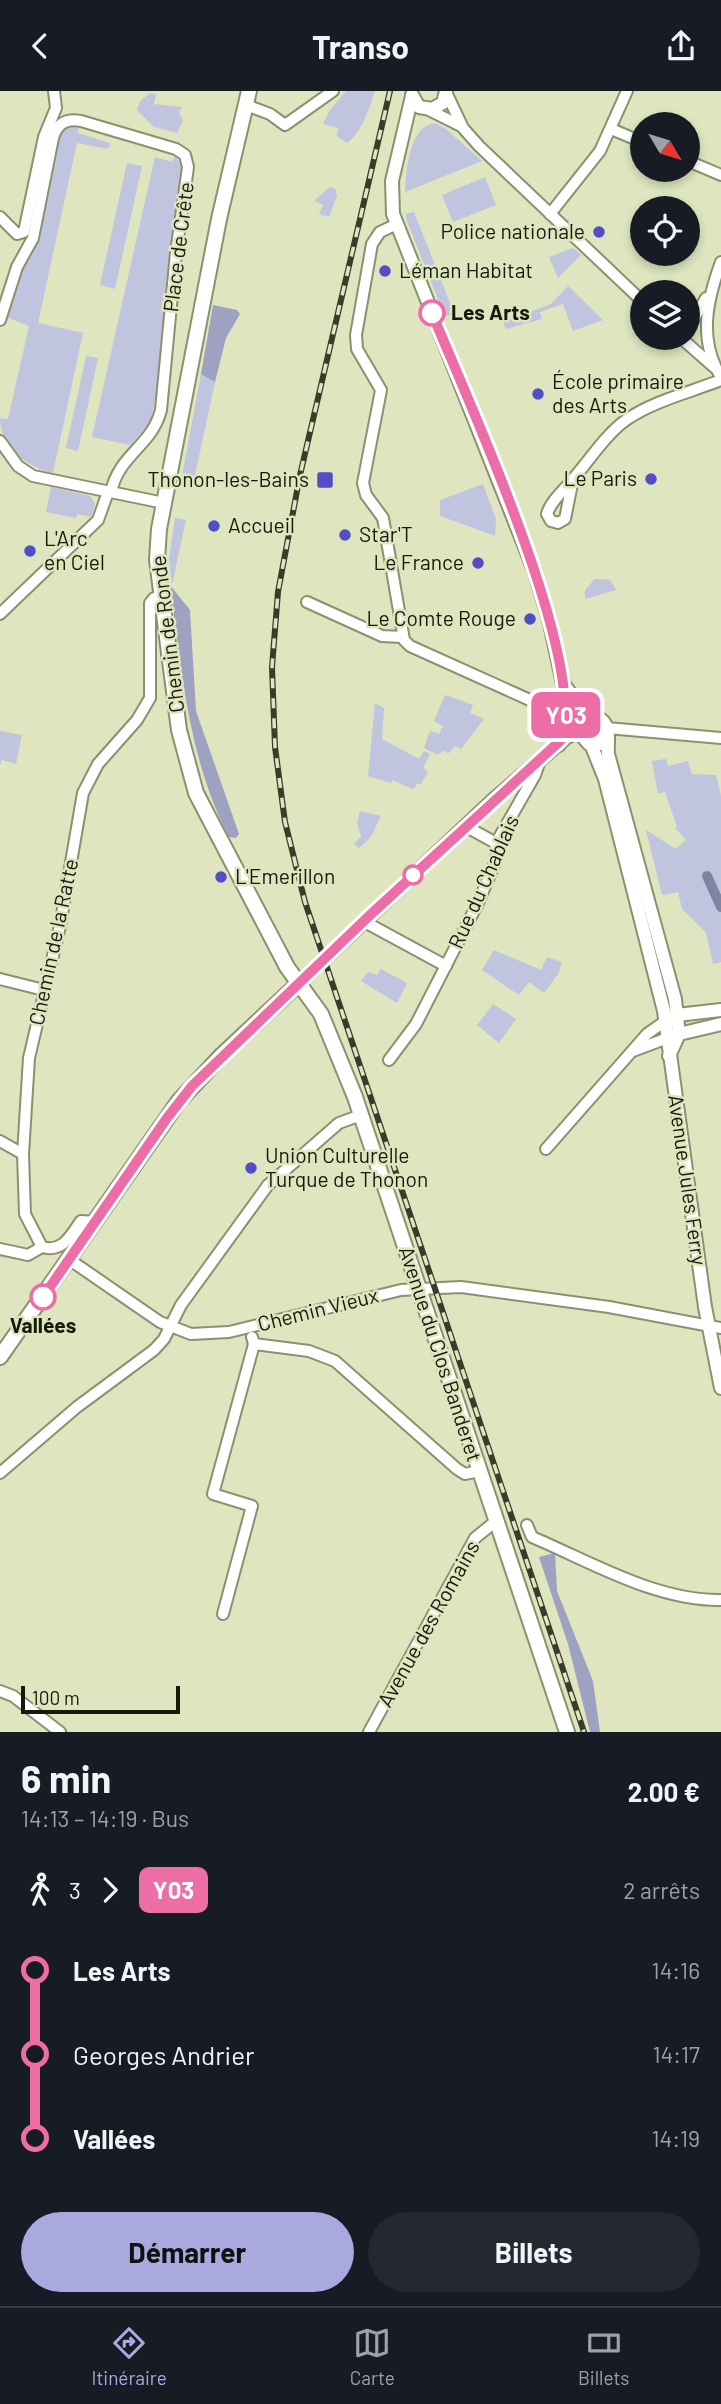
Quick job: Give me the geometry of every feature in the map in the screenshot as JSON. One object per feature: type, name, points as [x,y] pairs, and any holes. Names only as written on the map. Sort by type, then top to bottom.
[{"type":"main road","name":"Chemin de Ronde","points":[[248,98],[219,219],[157,551],[181,738],[196,793],[298,984]]},
{"type":"main road","name":"Avenue du Clos Banderet","points":[[298,984],[321,1014],[361,1115],[567,1732]]},
{"type":"main road","points":[[0,1357],[179,1101],[222,1055],[298,984]]},
{"type":"street","points":[[248,98],[285,125],[333,91]]},
{"type":"street","points":[[550,214],[600,151],[627,91]]},
{"type":"street","points":[[0,217],[19,234],[26,226],[44,137],[56,108],[54,92]]},
{"type":"street","points":[[403,136],[418,114],[441,104],[446,92]]},
{"type":"street","points":[[446,92],[463,128]]},
{"type":"street","points":[[412,94],[417,105],[463,128],[630,291]]},
{"type":"street","points":[[412,94],[391,186],[397,224],[536,576],[567,702],[605,779],[632,865],[671,1017],[673,1037]]},
{"type":"street","name":"Place de Crête","points":[[0,320],[17,267],[33,238],[54,134],[62,123],[81,121],[176,149],[185,155],[188,167],[176,253],[161,410],[154,429],[116,472],[109,492]]},
{"type":"street","points":[[611,129],[630,137]]},
{"type":"street","points":[[700,166],[721,175]]},
{"type":"street","points":[[397,224],[380,232],[372,244],[356,335],[357,349],[382,390],[363,482],[366,495],[381,513],[403,637],[410,646],[532,701],[567,702]]},
{"type":"street","points":[[719,375],[706,323],[721,262]]},
{"type":"street","points":[[700,308],[713,286]]},
{"type":"street","points":[[693,350],[719,375]]},
{"type":"street","points":[[573,479],[627,419],[719,375]]},
{"type":"street","points":[[0,441],[18,466],[28,474],[164,503]]},
{"type":"street","points":[[3,606],[97,521],[109,492]]},
{"type":"street","name":"Chemin de la Ratte","points":[[42,1247],[25,1214],[23,1154],[29,1058],[60,926],[83,793],[98,764],[148,703],[152,685],[150,603],[154,598],[162,596]]},
{"type":"street","points":[[307,602],[386,637],[403,637]]},
{"type":"street","points":[[563,683],[580,706],[597,719],[607,732],[632,865]]},
{"type":"street","points":[[559,745],[565,727],[567,702]]},
{"type":"street","points":[[585,736],[588,720],[597,719]]},
{"type":"street","points":[[298,984],[466,826],[559,745],[585,736],[600,744],[607,732]]},
{"type":"street","points":[[607,732],[721,738]]},
{"type":"street","name":"Rue du Chablais","points":[[390,1060],[413,1030],[446,966],[486,885],[498,854],[496,843],[535,775],[540,761]]},
{"type":"street","points":[[466,826],[496,843]]},
{"type":"street","name":"Rue du Chablais","points":[[363,922],[446,966]]},
{"type":"street","points":[[0,979],[44,991]]},
{"type":"street","points":[[546,1149],[633,1051],[671,1017],[721,1010]]},
{"type":"street","points":[[633,1051],[721,1024]]},
{"type":"street","name":"Avenue Jules Ferry","points":[[673,1037],[669,1056],[716,1328],[721,1388]]},
{"type":"street","points":[[0,1473],[77,1407],[154,1350],[181,1305],[275,1178],[340,1123],[361,1115]]},
{"type":"street","points":[[0,1141],[23,1154]]},
{"type":"street","points":[[0,1249],[28,1255],[42,1247],[58,1249],[81,1221],[94,1223]]},
{"type":"street","name":"Chemin Vieux","points":[[70,1260],[169,1327],[201,1335],[249,1328],[388,1293],[478,1289],[623,1310],[716,1328]]},
{"type":"street","points":[[223,1614],[252,1506],[214,1494],[254,1343],[249,1328]]},
{"type":"street","points":[[254,1343],[309,1351],[335,1361],[457,1469],[466,1474],[479,1471]]},
{"type":"street","name":"Avenue des Romains","points":[[369,1732],[475,1538],[496,1521]]},
{"type":"street","points":[[527,1525],[532,1538],[652,1588],[690,1598],[721,1599]]},
{"type":"street","points":[[0,1691],[13,1696],[60,1732]]},
{"type":"shaded area","points":[[346,91],[375,91],[361,127],[347,143],[337,136],[338,128],[323,124],[330,110]]},
{"type":"shaded area","points":[[150,93],[156,94],[154,104],[182,107],[179,112],[183,121],[177,133],[154,127],[137,110],[140,101]]},
{"type":"shaded area","points":[[435,123],[446,129],[482,161],[405,192],[408,162],[414,141],[426,126]]},
{"type":"shaded area","points":[[69,125],[79,125],[78,133],[110,143],[108,149],[77,143],[38,323],[83,333],[53,473],[26,461],[10,447],[1,428],[0,418],[8,419],[29,326],[4,316],[13,296],[57,134]]},
{"type":"shaded area","points":[[175,155],[181,166],[157,392],[150,423],[130,445],[92,437],[155,157],[172,162]]},
{"type":"shaded area","points":[[127,163],[142,166],[115,289],[100,285]]},
{"type":"shaded area","points":[[485,177],[496,205],[453,222],[442,195]]},
{"type":"shaded area","points":[[330,187],[336,190],[337,196],[329,217],[319,214],[323,205],[314,201]]},
{"type":"shaded area","points":[[414,212],[454,313],[445,317],[407,221],[406,214]]},
{"type":"shaded area","points":[[573,248],[581,255],[558,278],[549,257]]},
{"type":"shaded area","points":[[568,286],[603,320],[573,331],[563,304],[540,312],[542,319],[506,329],[503,322],[551,304]]},
{"type":"shaded area","points":[[213,305],[237,310],[240,314],[226,338],[215,382],[201,374]]},
{"type":"shaded area","points":[[86,356],[98,358],[78,451],[66,448]]},
{"type":"shaded area","points":[[201,374],[215,382],[192,489],[180,487]]},
{"type":"shaded area","points":[[483,484],[496,519],[495,536],[440,516],[440,500]]},
{"type":"shaded area","points":[[51,487],[90,496],[95,504],[91,517],[77,514],[76,518],[46,512]]},
{"type":"shaded area","points":[[175,518],[186,520],[172,585],[169,559]]},
{"type":"shaded area","points":[[595,579],[610,580],[616,590],[585,599],[585,590]]},
{"type":"shaded area","points":[[170,585],[190,610],[196,711],[239,834],[236,838],[229,837],[215,807],[195,745],[183,682]]},
{"type":"shaded area","points":[[445,695],[473,705],[470,713],[484,719],[461,749],[455,746],[449,753],[443,751],[438,755],[424,748],[430,731],[439,734],[443,726],[434,721]]},
{"type":"shaded area","points":[[375,703],[384,708],[382,739],[419,759],[424,751],[430,754],[423,768],[428,772],[421,784],[417,784],[413,789],[392,780],[391,783],[368,776]]},
{"type":"shaded area","points":[[0,731],[22,735],[16,764],[2,760],[0,765]]},
{"type":"shaded area","points":[[666,759],[668,766],[688,761],[692,774],[716,775],[721,796],[721,962],[713,964],[706,933],[682,909],[678,892],[662,895],[646,830],[676,849],[686,840],[675,828],[677,827],[665,792],[658,794],[652,761]]},
{"type":"shaded area","points":[[360,811],[381,816],[371,837],[359,848],[354,844],[361,837],[357,822]]},
{"type":"shaded area","points":[[494,950],[541,970],[547,957],[562,962],[558,974],[544,993],[529,982],[519,995],[482,970]]},
{"type":"shaded area","points":[[381,969],[407,983],[397,1003],[361,981],[368,972],[377,975]]},
{"type":"shaded area","points":[[493,1004],[516,1019],[499,1043],[477,1025]]},
{"type":"shaded area","points":[[555,1553],[557,1591],[593,1681],[600,1732],[590,1732],[568,1644],[539,1557]]},
{"type":"waterway","points":[[707,876],[721,907]]},
{"type":"railway","points":[[390,91],[300,475],[278,592],[272,667],[275,747],[285,822],[305,902],[584,1732]]},
{"type":"bus line","name":"Y03","points":[[43,1297],[123,1179],[192,1086],[369,916],[494,799],[559,745],[561,740],[567,702],[541,589],[432,313]]},
{"type":"place","name":"Police nationale","points":[[599,232]]},
{"type":"place","name":"Léman Habitat","points":[[385,271]]},
{"type":"place","name":"Les Arts","points":[[432,313]]},
{"type":"place","name":"École primaire des Arts","points":[[538,394]]},
{"type":"place","name":"Le Paris","points":[[651,479]]},
{"type":"place","name":"Thonon-les-Bains","points":[[325,480]]},
{"type":"place","name":"Accueil","points":[[214,526]]},
{"type":"place","name":"Star'T","points":[[345,535]]},
{"type":"place","name":"L'Arc en Ciel","points":[[30,551]]},
{"type":"place","name":"Le France","points":[[478,563]]},
{"type":"place","name":"Le Comte Rouge","points":[[530,619]]},
{"type":"place","name":"L'Emerillon","points":[[221,877]]},
{"type":"place","name":"Union Culturelle Turque de Thonon","points":[[251,1168]]},
{"type":"place","name":"Vallées","points":[[43,1297]]}]
